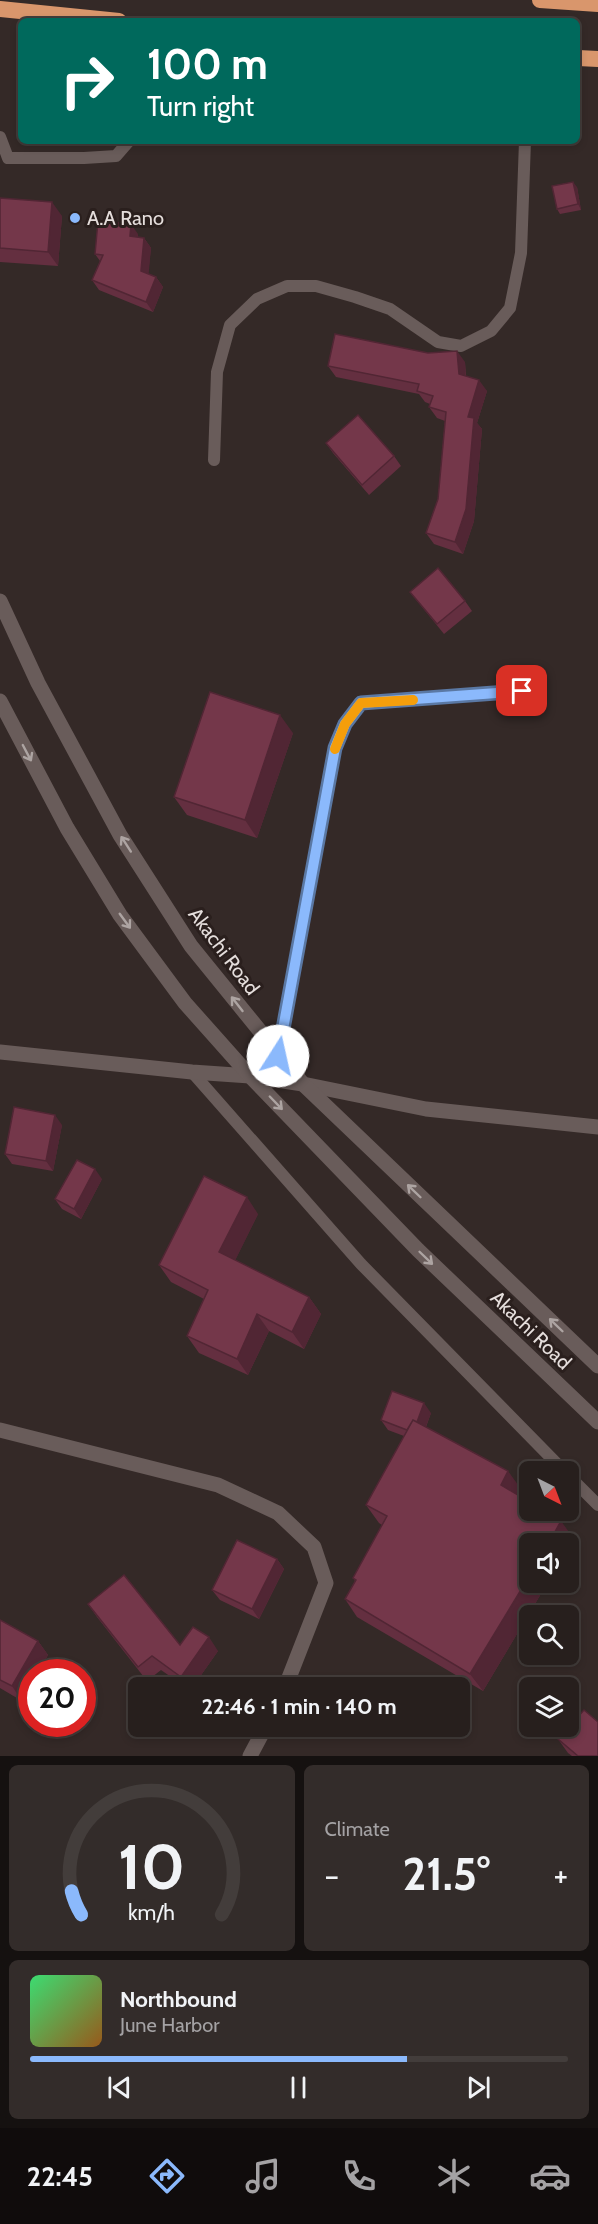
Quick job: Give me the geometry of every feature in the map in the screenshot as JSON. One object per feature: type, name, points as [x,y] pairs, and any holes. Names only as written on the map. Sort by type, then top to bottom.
[{"type":"highway","points":[[540,0],[598,4]]},
{"type":"highway","points":[[0,9],[89,18]]},
{"type":"highway","points":[[580,58],[598,59]]},
{"type":"main road","name":"Akachi Road","points":[[0,601],[38,683],[120,835],[191,946],[303,1084],[598,1366]]},
{"type":"main road","name":"Akachi Road","points":[[0,701],[67,828],[120,915],[185,1003],[250,1076],[418,1250],[598,1422]]},
{"type":"main road","points":[[0,1052],[250,1076],[303,1084],[426,1109],[598,1127]]},
{"type":"main road","points":[[0,1430],[218,1485],[278,1513],[314,1547],[326,1583],[289,1677]]},
{"type":"main road","points":[[250,1756],[260,1737]]},
{"type":"lane","points":[[0,137],[4,157],[116,156],[126,144]]},
{"type":"lane","points":[[214,460],[219,363],[230,325],[257,299],[287,286],[316,286],[390,309],[438,342],[461,346],[491,331],[510,308],[519,268],[525,144]]},
{"type":"lane","points":[[278,1056],[335,748],[345,724],[361,703],[522,691]]},
{"type":"lane","points":[[192,1072],[361,1264],[554,1461]]},
{"type":"lane","points":[[579,1486],[598,1505]]},
{"type":"building","points":[[573,182],[578,204],[557,209],[552,186]]},
{"type":"building","points":[[0,198],[52,202],[48,252],[0,248]]},
{"type":"building","points":[[98,221],[131,224],[130,236],[144,238],[141,271],[156,277],[146,302],[92,280],[103,255],[95,254]]},
{"type":"building","points":[[335,334],[428,353],[457,351],[459,374],[479,380],[468,417],[474,418],[466,509],[455,542],[426,533],[438,499],[446,412],[429,407],[433,396],[417,391],[419,384],[328,366]]},
{"type":"building","points":[[358,415],[394,456],[362,485],[326,443]]},
{"type":"building","points":[[438,568],[465,601],[437,624],[410,592]]},
{"type":"building","points":[[210,692],[280,715],[245,820],[174,797]]},
{"type":"building","points":[[14,1107],[55,1115],[46,1161],[5,1154]]},
{"type":"building","points":[[77,1160],[95,1169],[74,1209],[55,1199]]},
{"type":"building","points":[[204,1176],[247,1197],[219,1252],[309,1297],[292,1332],[257,1314],[237,1359],[187,1336],[208,1290],[159,1265]]},
{"type":"building","points":[[392,1391],[424,1403],[417,1422],[413,1420],[407,1430],[381,1420]]},
{"type":"building","points":[[413,1420],[508,1471],[501,1485],[519,1496],[519,1521],[561,1521],[554,1533],[519,1533],[519,1593],[470,1674],[345,1599],[356,1580],[353,1578],[387,1516],[366,1505]]},
{"type":"building","points":[[237,1540],[277,1559],[252,1609],[212,1590]]},
{"type":"building","points":[[124,1575],[180,1645],[193,1627],[209,1637],[181,1677],[152,1656],[138,1667],[88,1604]]},
{"type":"building","points":[[0,1620],[38,1641],[28,1659],[18,1659],[18,1676],[12,1686],[0,1680]]},
{"type":"building","points":[[584,1710],[598,1722],[598,1756],[578,1756],[558,1739],[560,1737],[579,1737],[579,1716]]},
{"type":"slow traffic","points":[[335,749],[345,724],[361,703],[413,700]]},
{"type":"place","name":"A.A Rano","points":[[75,218]]},
{"type":"route","points":[[278,1056],[335,748],[345,724],[361,703],[522,691]]}]
